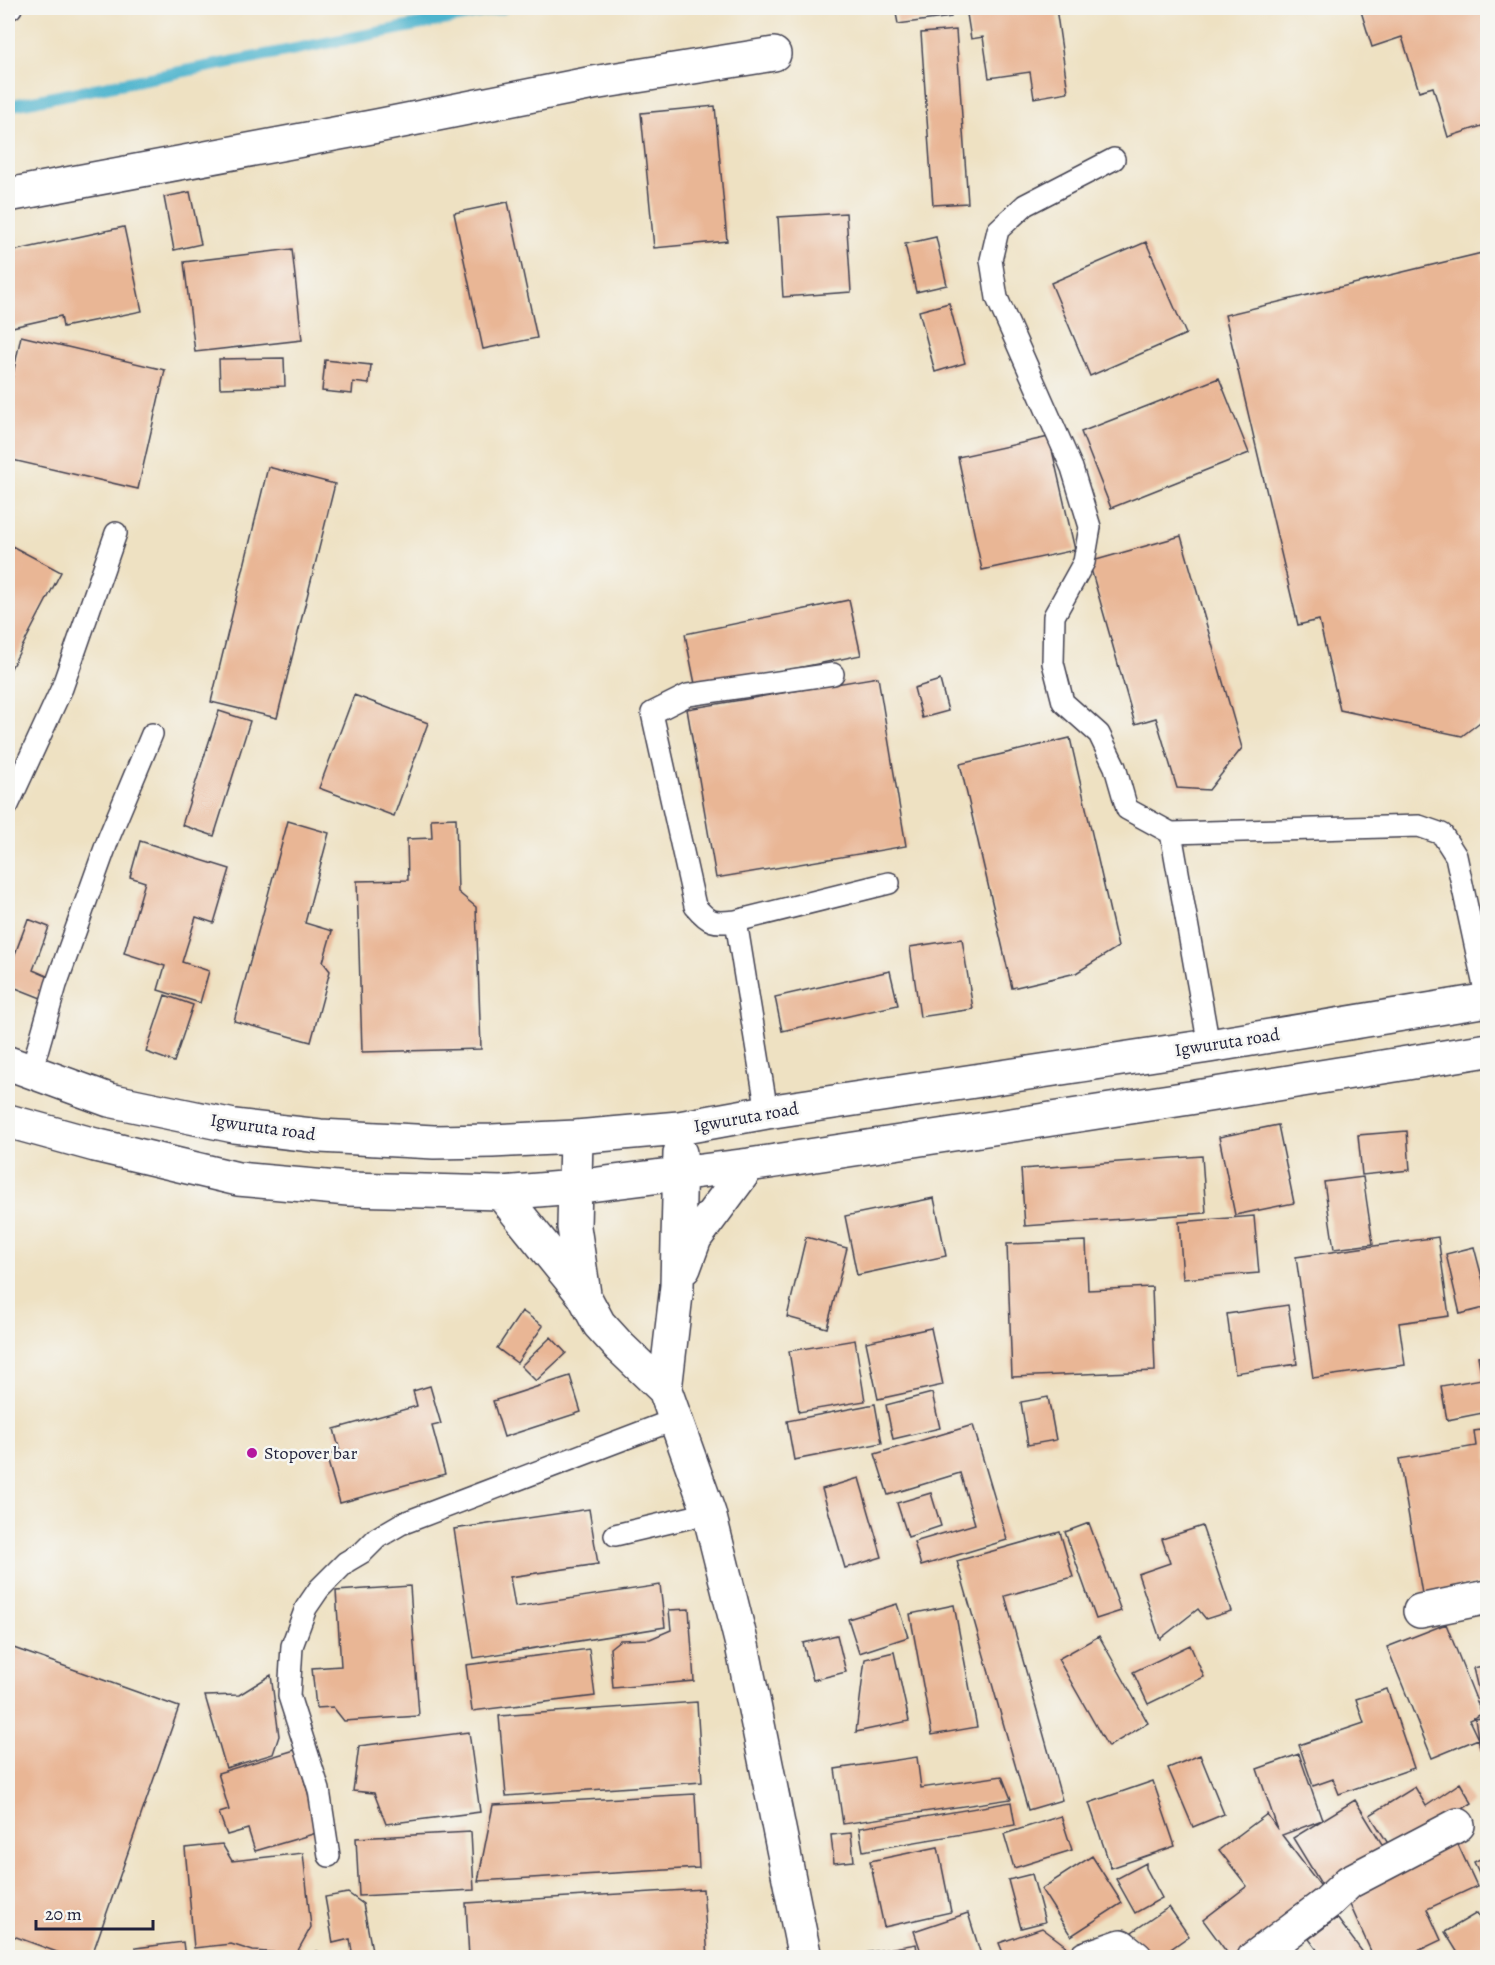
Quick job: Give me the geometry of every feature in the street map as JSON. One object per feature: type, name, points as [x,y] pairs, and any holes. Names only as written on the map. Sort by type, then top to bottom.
[{"type":"main road","points":[[8,195],[593,83],[774,54]]},
{"type":"main road","name":"Igwuruta road","points":[[19,1067],[109,1100],[234,1126],[309,1135],[434,1142],[576,1137],[680,1128],[767,1112],[1209,1046],[1487,1000]]},
{"type":"main road","points":[[8,1121],[94,1145],[238,1179],[348,1189],[501,1193],[574,1187],[749,1165],[1208,1096],[1488,1050]]},
{"type":"main road","points":[[680,1128],[681,1174],[671,1405],[709,1513],[742,1645],[805,1958]]},
{"type":"main road","points":[[576,1137],[574,1227],[584,1296]]},
{"type":"main road","points":[[677,1286],[696,1238],[749,1165]]},
{"type":"main road","points":[[501,1193],[584,1296],[599,1324],[671,1405]]},
{"type":"main road","points":[[1420,1611],[1488,1597]]},
{"type":"main road","points":[[1254,1958],[1327,1903],[1349,1882],[1458,1825]]},
{"type":"main road","points":[[1086,1958],[1121,1946],[1136,1958]]},
{"type":"lane","points":[[1114,159],[1025,205],[998,230],[991,260],[997,298],[1072,468],[1090,527],[1084,562],[1054,616],[1053,663],[1063,702],[1099,734],[1115,767],[1127,809],[1171,833],[1419,826],[1442,834],[1456,856],[1487,1000]]},
{"type":"lane","points":[[8,805],[62,688],[116,532]]},
{"type":"lane","points":[[833,674],[688,695],[652,713],[695,906],[704,918],[713,923],[735,921],[890,883]]},
{"type":"lane","points":[[19,1067],[56,985],[109,837],[152,734]]},
{"type":"lane","points":[[1171,833],[1209,1046]]},
{"type":"lane","points":[[735,921],[767,1112]]},
{"type":"lane","points":[[329,1856],[319,1790],[289,1696],[292,1646],[306,1608],[319,1590],[346,1563],[363,1552],[377,1538],[400,1524],[671,1405]]},
{"type":"lane","points":[[615,1535],[709,1513]]},
{"type":"building","points":[[895,8],[950,8],[951,17],[898,24]]},
{"type":"building","points":[[966,8],[1004,8],[1006,11],[1056,8],[1068,92],[1034,98],[1030,72],[989,78],[983,37],[971,39]]},
{"type":"building","points":[[1360,8],[1488,8],[1488,124],[1448,137],[1433,87],[1419,91],[1402,37],[1372,47]]},
{"type":"building","points":[[956,30],[968,203],[933,205],[921,33]]},
{"type":"building","points":[[715,106],[727,241],[654,248],[641,113]]},
{"type":"building","points":[[190,192],[201,244],[174,250],[164,197]]},
{"type":"building","points":[[508,202],[537,338],[483,349],[454,213]]},
{"type":"building","points":[[846,213],[851,292],[783,297],[778,217]]},
{"type":"building","points":[[124,227],[142,311],[63,327],[61,316],[8,328],[8,252]]},
{"type":"building","points":[[936,237],[947,285],[916,292],[905,244]]},
{"type":"building","points":[[1146,242],[1186,334],[1090,376],[1051,283]]},
{"type":"building","points":[[292,249],[302,340],[195,352],[184,262]]},
{"type":"building","points":[[1482,253],[1488,276],[1488,716],[1462,736],[1340,710],[1319,620],[1298,625],[1225,315]]},
{"type":"building","points":[[949,303],[965,363],[935,372],[919,311]]},
{"type":"building","points":[[21,336],[165,370],[138,489],[8,459],[8,398]]},
{"type":"building","points":[[284,358],[285,386],[220,388],[219,359]]},
{"type":"building","points":[[325,360],[371,365],[369,384],[353,382],[352,394],[322,391]]},
{"type":"building","points":[[1219,378],[1249,453],[1111,508],[1081,432]]},
{"type":"building","points":[[1049,437],[1075,550],[982,570],[958,457]]},
{"type":"building","points":[[268,467],[335,484],[277,718],[211,702]]},
{"type":"building","points":[[1181,536],[1242,748],[1209,790],[1177,788],[1156,718],[1135,724],[1089,562]]},
{"type":"building","points":[[8,544],[61,572],[8,674]]},
{"type":"building","points":[[849,600],[861,655],[696,689],[685,634]]},
{"type":"building","points":[[878,677],[906,846],[716,878],[687,709]]},
{"type":"building","points":[[940,680],[948,711],[922,718],[914,688]]},
{"type":"building","points":[[354,695],[428,723],[394,816],[319,788]]},
{"type":"building","points":[[219,711],[250,721],[214,836],[182,825]]},
{"type":"building","points":[[1070,738],[1118,947],[1076,973],[1012,988],[960,764]]},
{"type":"building","points":[[456,818],[458,892],[476,907],[481,1049],[362,1052],[357,881],[408,880],[407,839],[432,838],[431,819]]},
{"type":"building","points":[[288,821],[329,833],[305,923],[332,931],[323,962],[330,971],[311,1042],[234,1021]]},
{"type":"building","points":[[140,841],[230,869],[214,923],[196,917],[182,962],[209,971],[200,1003],[158,990],[165,966],[124,953],[145,882],[130,877]]},
{"type":"building","points":[[28,919],[49,927],[33,970],[49,977],[41,998],[8,985],[8,973]]},
{"type":"building","points":[[962,939],[973,1009],[920,1017],[910,947]]},
{"type":"building","points":[[890,971],[898,1005],[782,1031],[775,997]]},
{"type":"building","points":[[165,995],[193,1005],[174,1062],[146,1052]]},
{"type":"building","points":[[1278,1125],[1294,1203],[1235,1215],[1219,1137]]},
{"type":"building","points":[[1407,1131],[1410,1170],[1362,1175],[1358,1135]]},
{"type":"building","points":[[1202,1156],[1206,1213],[1025,1226],[1021,1169]]},
{"type":"building","points":[[1363,1177],[1373,1244],[1334,1249],[1324,1182]]},
{"type":"building","points":[[934,1198],[946,1256],[857,1275],[845,1216]]},
{"type":"building","points":[[1254,1216],[1259,1273],[1183,1279],[1179,1222]]},
{"type":"building","points":[[806,1237],[847,1248],[827,1328],[787,1317]]},
{"type":"building","points":[[1438,1237],[1449,1316],[1399,1323],[1405,1365],[1313,1378],[1296,1257]]},
{"type":"building","points":[[1086,1241],[1088,1290],[1152,1287],[1155,1371],[1012,1377],[1007,1244]]},
{"type":"building","points":[[1474,1247],[1488,1307],[1460,1314],[1446,1254]]},
{"type":"building","points":[[1288,1305],[1297,1364],[1235,1373],[1227,1314]]},
{"type":"building","points":[[522,1311],[543,1326],[517,1363],[497,1348]]},
{"type":"building","points":[[931,1328],[943,1385],[878,1399],[866,1342]]},
{"type":"building","points":[[551,1337],[566,1353],[536,1381],[521,1366]]},
{"type":"building","points":[[855,1340],[865,1401],[799,1412],[789,1351]]},
{"type":"building","points":[[1488,1355],[1488,1412],[1447,1420],[1441,1386],[1482,1379],[1478,1356]]},
{"type":"building","points":[[570,1376],[581,1412],[504,1437],[493,1401]]},
{"type":"building","points":[[430,1386],[441,1424],[432,1426],[445,1474],[340,1503],[326,1455],[340,1452],[334,1429],[417,1406],[413,1391]]},
{"type":"building","points":[[932,1393],[940,1428],[893,1439],[886,1405]]},
{"type":"building","points":[[1048,1397],[1056,1440],[1028,1445],[1021,1402]]},
{"type":"building","points":[[875,1404],[882,1443],[794,1460],[787,1421]]},
{"type":"building","points":[[973,1425],[1007,1540],[921,1566],[914,1542],[975,1524],[960,1473],[888,1495],[875,1454]]},
{"type":"building","points":[[1488,1429],[1488,1583],[1422,1594],[1399,1459],[1476,1446],[1474,1431]]},
{"type":"building","points":[[859,1478],[882,1557],[845,1568],[822,1489]]},
{"type":"building","points":[[931,1493],[941,1526],[908,1537],[897,1503]]},
{"type":"building","points":[[589,1509],[598,1564],[510,1577],[515,1607],[660,1585],[665,1627],[474,1658],[454,1529]]},
{"type":"building","points":[[1089,1523],[1121,1611],[1096,1619],[1065,1532]]},
{"type":"building","points":[[1202,1526],[1231,1611],[1206,1619],[1198,1609],[1160,1639],[1138,1574],[1170,1563],[1162,1539]]},
{"type":"building","points":[[1060,1532],[1073,1577],[1005,1596],[1062,1800],[1028,1810],[957,1561]]},
{"type":"building","points":[[410,1586],[419,1716],[344,1721],[333,1707],[316,1708],[312,1668],[341,1666],[336,1591]]},
{"type":"building","points":[[897,1604],[908,1637],[859,1653],[848,1619]]},
{"type":"building","points":[[954,1605],[977,1727],[932,1735],[910,1614]]},
{"type":"building","points":[[689,1609],[694,1681],[613,1688],[610,1648],[620,1640],[650,1639],[671,1630],[669,1610]]},
{"type":"building","points":[[1446,1624],[1482,1714],[1469,1720],[1478,1739],[1432,1758],[1387,1647]]},
{"type":"building","points":[[837,1635],[846,1672],[813,1680],[803,1643]]},
{"type":"building","points":[[1099,1636],[1148,1723],[1108,1747],[1058,1659]]},
{"type":"building","points":[[1190,1645],[1204,1677],[1148,1704],[1133,1672]]},
{"type":"building","points":[[8,1646],[179,1707],[91,1958],[73,1958],[8,1934]]},
{"type":"building","points":[[589,1649],[595,1696],[472,1711],[466,1665]]},
{"type":"building","points":[[894,1652],[909,1721],[856,1732],[865,1659]]},
{"type":"building","points":[[1488,1665],[1488,1713],[1484,1714],[1473,1668]]},
{"type":"building","points":[[271,1675],[279,1736],[273,1754],[226,1768],[205,1696],[239,1695]]},
{"type":"building","points":[[1387,1689],[1414,1768],[1339,1794],[1333,1779],[1313,1786],[1299,1745],[1364,1723],[1356,1699]]},
{"type":"building","points":[[697,1702],[702,1782],[506,1796],[499,1716]]},
{"type":"building","points":[[1488,1717],[1488,1748],[1480,1749],[1475,1719]]},
{"type":"building","points":[[469,1732],[480,1812],[386,1824],[374,1793],[353,1791],[359,1746]]},
{"type":"building","points":[[295,1750],[320,1832],[255,1851],[248,1829],[227,1835],[219,1813],[229,1810],[218,1773]]},
{"type":"building","points":[[1299,1754],[1322,1820],[1282,1835],[1326,1893],[1242,1958],[1231,1958],[1203,1920],[1247,1886],[1219,1850],[1267,1814],[1278,1830],[1257,1769]]},
{"type":"building","points":[[1200,1755],[1224,1814],[1193,1827],[1168,1768]]},
{"type":"building","points":[[917,1757],[921,1788],[1002,1776],[1011,1799],[843,1824],[835,1769]]},
{"type":"building","points":[[1153,1781],[1175,1846],[1111,1868],[1089,1803]]},
{"type":"building","points":[[1460,1783],[1472,1803],[1394,1853],[1370,1815],[1415,1787],[1426,1806]]},
{"type":"building","points":[[695,1794],[699,1868],[478,1881],[493,1805]]},
{"type":"building","points":[[1355,1800],[1385,1849],[1323,1887],[1293,1838]]},
{"type":"building","points":[[1011,1802],[1015,1825],[863,1851],[859,1828]]},
{"type":"building","points":[[1061,1816],[1072,1850],[1014,1868],[1004,1834]]},
{"type":"building","points":[[471,1832],[474,1890],[359,1896],[356,1838]]},
{"type":"building","points":[[851,1833],[854,1861],[834,1863],[831,1835]]},
{"type":"building","points":[[1455,1838],[1477,1886],[1427,1909],[1441,1940],[1403,1958],[1374,1958],[1343,1889]]},
{"type":"building","points":[[222,1844],[232,1861],[303,1853],[311,1927],[296,1954],[253,1951],[231,1944],[194,1948],[185,1848]]},
{"type":"building","points":[[938,1847],[951,1912],[884,1927],[870,1861]]},
{"type":"building","points":[[1488,1855],[1488,1891],[1474,1862]]},
{"type":"building","points":[[1092,1856],[1122,1903],[1071,1936],[1041,1889]]},
{"type":"building","points":[[1146,1863],[1146,1868],[1162,1898],[1135,1913],[1116,1879]]},
{"type":"building","points":[[1032,1874],[1045,1922],[1021,1928],[1008,1880]]},
{"type":"building","points":[[703,1889],[708,1958],[469,1958],[466,1903]]},
{"type":"building","points":[[348,1893],[363,1904],[373,1955],[353,1958],[350,1939],[333,1943],[325,1897]]},
{"type":"building","points":[[1169,1907],[1189,1936],[1158,1958],[1149,1958],[1132,1932]]},
{"type":"building","points":[[968,1913],[982,1958],[923,1958],[914,1931]]},
{"type":"building","points":[[1477,1913],[1488,1931],[1488,1958],[1461,1958],[1445,1932]]},
{"type":"building","points":[[1337,1918],[1367,1958],[1323,1958],[1309,1939]]},
{"type":"building","points":[[1042,1928],[1066,1946],[1037,1958],[1005,1958],[999,1943]]},
{"type":"building","points":[[183,1942],[185,1958],[138,1958],[136,1948]]},
{"type":"building","points":[[916,1944],[918,1958],[848,1958],[848,1956]]},
{"type":"building","points":[[317,1951],[334,1957],[334,1958],[315,1958]]},
{"type":"waterway","points":[[8,106],[503,8]]},
{"type":"place","name":"Stopover bar","points":[[252,1453]]}]
